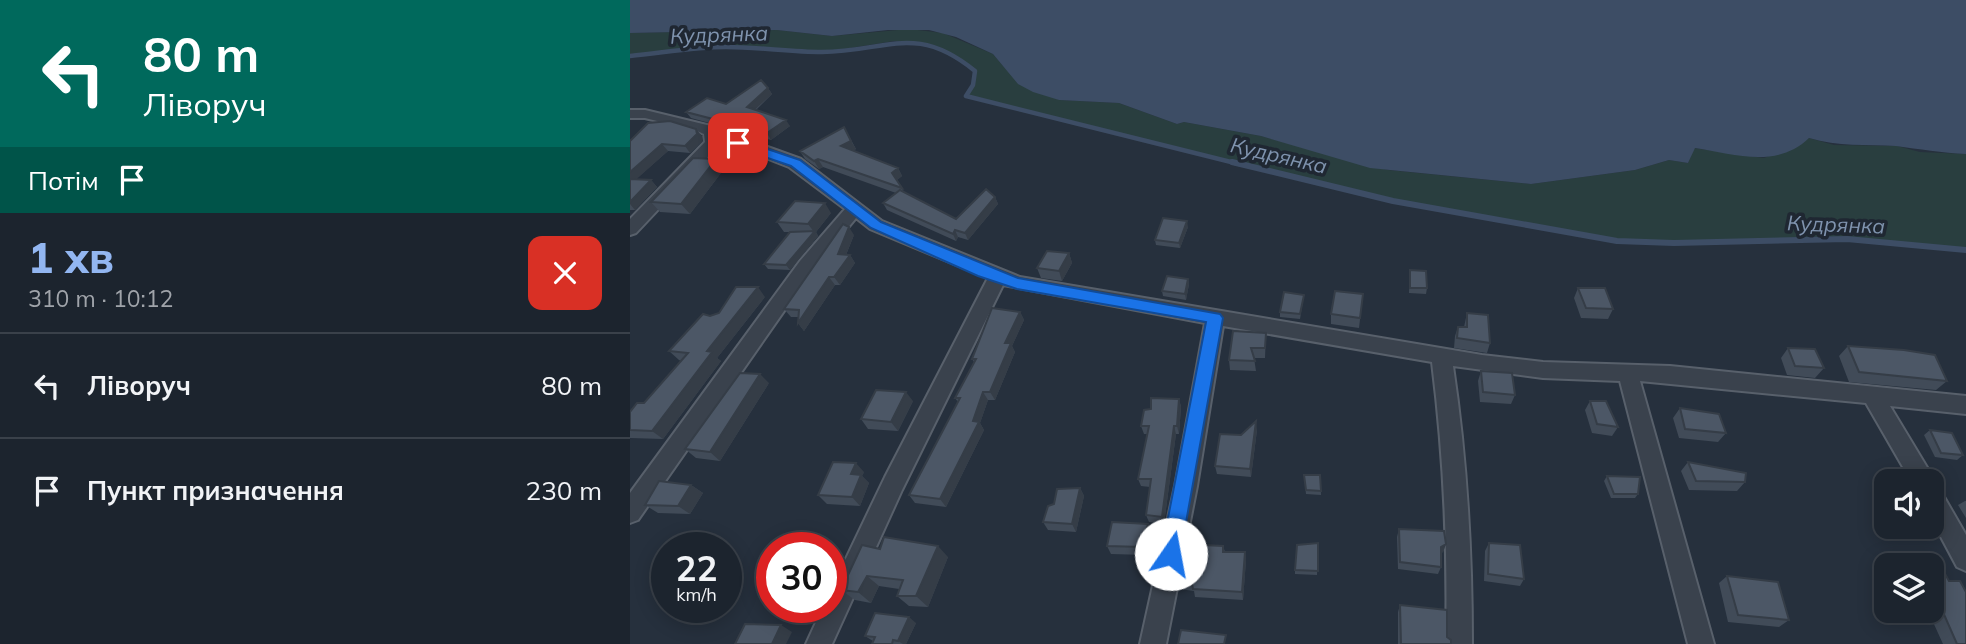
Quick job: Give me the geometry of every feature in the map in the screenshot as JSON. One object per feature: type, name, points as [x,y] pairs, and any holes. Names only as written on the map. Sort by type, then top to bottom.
[{"type":"street","points":[[630,114],[668,118],[711,131],[795,163],[853,211],[876,225],[998,276],[1038,287],[1441,356],[1544,370],[1670,374],[1873,396],[1913,397],[1966,405]]},
{"type":"street","points":[[630,229],[713,144],[711,131]]},
{"type":"street","points":[[630,512],[814,256],[853,211]]},
{"type":"street","points":[[819,644],[893,484],[998,276]]},
{"type":"street","points":[[1153,644],[1188,473],[1215,318]]},
{"type":"street","points":[[1441,356],[1454,447],[1460,551],[1459,644]]},
{"type":"street","points":[[1628,374],[1701,644]]},
{"type":"street","points":[[1873,396],[1916,469]]},
{"type":"street","points":[[1944,519],[1966,559]]},
{"type":"green space","points":[[909,29],[943,33],[993,54],[1005,68],[1059,100],[1119,103],[1177,124],[1184,122],[1261,136],[1388,170],[1531,184],[1635,170],[1669,160],[1688,163],[1694,148],[1764,158],[1809,138],[1834,145],[1897,146],[1920,152],[1966,154],[1966,250],[1847,239],[1674,243],[1617,241],[1393,201],[966,96],[973,85],[975,71],[959,58],[926,45],[894,41],[825,52],[724,47],[630,56],[630,33],[777,30],[832,36]]},
{"type":"water","points":[[630,0],[1966,0],[1966,154],[1896,146],[1841,144],[1809,138],[1797,148],[1769,156],[1740,156],[1695,148],[1688,163],[1669,160],[1635,170],[1531,184],[1370,168],[1261,136],[1184,122],[1177,124],[1119,103],[1059,100],[1033,92],[1018,84],[993,54],[956,37],[929,30],[888,30],[832,36],[777,30],[630,33]]},
{"type":"building","points":[[761,80],[768,88],[747,107],[786,120],[767,133],[686,112],[707,98],[726,104]]},
{"type":"building","points":[[670,121],[696,129],[697,134],[685,146],[662,144],[630,172],[630,141],[648,123]]},
{"type":"building","points":[[844,127],[851,141],[841,146],[898,168],[892,173],[902,188],[818,159],[814,161],[800,151]]},
{"type":"building","points":[[693,158],[716,159],[681,204],[651,202]]},
{"type":"building","points":[[630,179],[651,180],[630,202]]},
{"type":"building","points":[[986,189],[995,197],[965,233],[955,230],[953,234],[883,203],[900,190],[956,219]]},
{"type":"building","points":[[795,201],[825,203],[808,224],[777,222]]},
{"type":"building","points":[[1163,218],[1187,221],[1179,243],[1155,240]]},
{"type":"building","points":[[843,224],[849,227],[838,254],[850,255],[834,277],[829,277],[798,323],[799,310],[784,309]]},
{"type":"building","points":[[815,231],[786,265],[764,264],[790,232]]},
{"type":"building","points":[[1047,251],[1069,253],[1059,271],[1037,268]]},
{"type":"building","points":[[1410,270],[1426,271],[1427,288],[1410,288]]},
{"type":"building","points":[[1167,276],[1188,279],[1185,294],[1162,291]]},
{"type":"building","points":[[736,287],[758,287],[707,351],[712,352],[652,431],[630,430],[630,412],[637,403],[644,403],[688,353],[669,351],[703,314],[710,316],[719,313]]},
{"type":"building","points":[[1578,288],[1605,288],[1613,309],[1586,308]]},
{"type":"building","points":[[1335,291],[1363,294],[1360,318],[1331,314]]},
{"type":"building","points":[[1284,292],[1304,295],[1300,314],[1280,312]]},
{"type":"building","points":[[992,308],[1020,312],[1005,343],[1011,343],[990,392],[983,392],[973,421],[979,422],[940,499],[909,495],[960,398],[955,398],[976,359],[972,359]]},
{"type":"building","points":[[1467,313],[1488,315],[1490,343],[1457,338],[1458,327],[1467,327]]},
{"type":"building","points":[[1233,331],[1266,333],[1265,348],[1251,348],[1255,361],[1229,360]]},
{"type":"building","points":[[1848,346],[1935,355],[1947,381],[1859,372]]},
{"type":"building","points":[[1788,348],[1815,349],[1824,368],[1795,366]]},
{"type":"building","points":[[1481,371],[1512,373],[1515,395],[1483,392]]},
{"type":"building","points":[[740,373],[760,374],[710,452],[685,449]]},
{"type":"building","points":[[876,390],[906,392],[891,422],[861,419]]},
{"type":"building","points":[[1151,398],[1179,399],[1162,517],[1146,515],[1151,479],[1138,479],[1149,426],[1141,426],[1144,410],[1151,409]]},
{"type":"building","points":[[1590,401],[1606,401],[1618,427],[1597,424]]},
{"type":"building","points":[[1680,408],[1719,414],[1726,433],[1685,429]]},
{"type":"building","points":[[1256,421],[1250,469],[1215,466],[1220,434],[1241,435]]},
{"type":"building","points":[[1930,430],[1952,433],[1963,455],[1941,453]]},
{"type":"building","points":[[833,462],[856,463],[851,474],[861,475],[852,497],[818,495]]},
{"type":"building","points":[[1688,462],[1746,473],[1745,482],[1696,481]]},
{"type":"building","points":[[1304,475],[1320,475],[1321,491],[1306,490]]},
{"type":"building","points":[[1607,476],[1640,477],[1638,494],[1614,494]]},
{"type":"building","points":[[659,481],[691,485],[678,506],[645,505]]},
{"type":"building","points":[[1080,488],[1072,524],[1043,522],[1048,506],[1054,504],[1057,489]]},
{"type":"building","points":[[1112,522],[1148,524],[1143,547],[1107,546]]},
{"type":"building","points":[[1399,529],[1444,531],[1446,544],[1441,547],[1441,567],[1400,562]]},
{"type":"building","points":[[884,537],[938,546],[916,596],[897,596],[903,580],[867,576],[858,592],[847,591],[847,577],[862,545],[880,549]]},
{"type":"building","points":[[1318,543],[1318,571],[1295,570],[1297,545]]},
{"type":"building","points":[[1489,543],[1520,545],[1524,579],[1488,574]]},
{"type":"building","points":[[1203,545],[1223,546],[1223,552],[1245,552],[1242,592],[1193,589],[1192,584],[1177,582],[1180,568],[1198,569]]},
{"type":"building","points":[[1944,572],[1949,581],[1960,581],[1966,592],[1966,644],[1957,644],[1944,614]]},
{"type":"building","points":[[1727,576],[1778,582],[1789,620],[1738,615]]},
{"type":"building","points":[[1400,605],[1447,610],[1447,637],[1451,644],[1401,644]]},
{"type":"building","points":[[875,613],[909,617],[898,641],[893,640],[892,644],[872,644],[875,637],[865,636]]},
{"type":"building","points":[[745,624],[781,625],[772,644],[735,644]]},
{"type":"building","points":[[1181,630],[1226,635],[1224,644],[1178,644]]},
{"type":"waterway","name":"Кудрянка","points":[[630,56],[714,47],[822,52],[917,43],[935,47],[954,56],[975,71],[973,85],[966,96],[1239,164]]},
{"type":"waterway","name":"Кудрянка","points":[[1232,162],[1393,201],[1617,241],[1674,243],[1847,239],[1966,250]]},
{"type":"route","points":[[738,143],[795,163],[853,211],[876,225],[984,272],[1017,283],[1215,318],[1201,407],[1171,554]]}]
